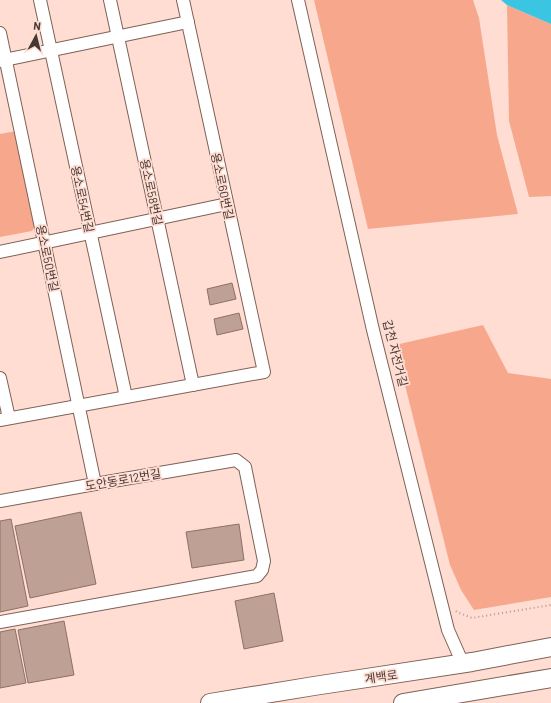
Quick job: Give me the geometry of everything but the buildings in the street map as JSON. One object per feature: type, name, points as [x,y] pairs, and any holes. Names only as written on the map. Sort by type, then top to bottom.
[{"type":"main road","name":"계백로","points":[[210,703],[463,664],[551,647]]},
{"type":"main road","points":[[403,703],[551,678]]},
{"type":"street","name":"용소로54번길","points":[[40,0],[126,397]]},
{"type":"street","name":"용소로58번길","points":[[110,0],[193,385]]},
{"type":"street","name":"용소로60번길","points":[[183,0],[264,372],[193,385]]},
{"type":"street","points":[[298,0],[375,338],[448,630],[463,664]]},
{"type":"street","points":[[3,60],[188,22]]},
{"type":"street","name":"용소로50번길","points":[[0,33],[3,60],[96,484]]},
{"type":"street","points":[[0,252],[227,204]]},
{"type":"street","points":[[0,378],[4,419],[193,385]]},
{"type":"street","name":"도안동로12번길","points":[[0,501],[236,460],[244,467],[264,561],[262,570],[257,576],[0,622]]},
{"type":"path","points":[[453,606],[457,612],[472,618],[551,605]]},
{"type":"shaded area","points":[[314,0],[473,0],[479,18],[497,135],[518,214],[368,229]]},
{"type":"shaded area","points":[[507,5],[551,24],[551,196],[529,197],[509,121]]},
{"type":"shaded area","points":[[16,131],[37,224],[32,231],[0,237],[0,134]]},
{"type":"shaded area","points":[[483,325],[508,373],[551,379],[551,597],[474,610],[461,590],[450,565],[395,345]]},
{"type":"water","points":[[501,0],[551,0],[551,24],[507,5]]}]
